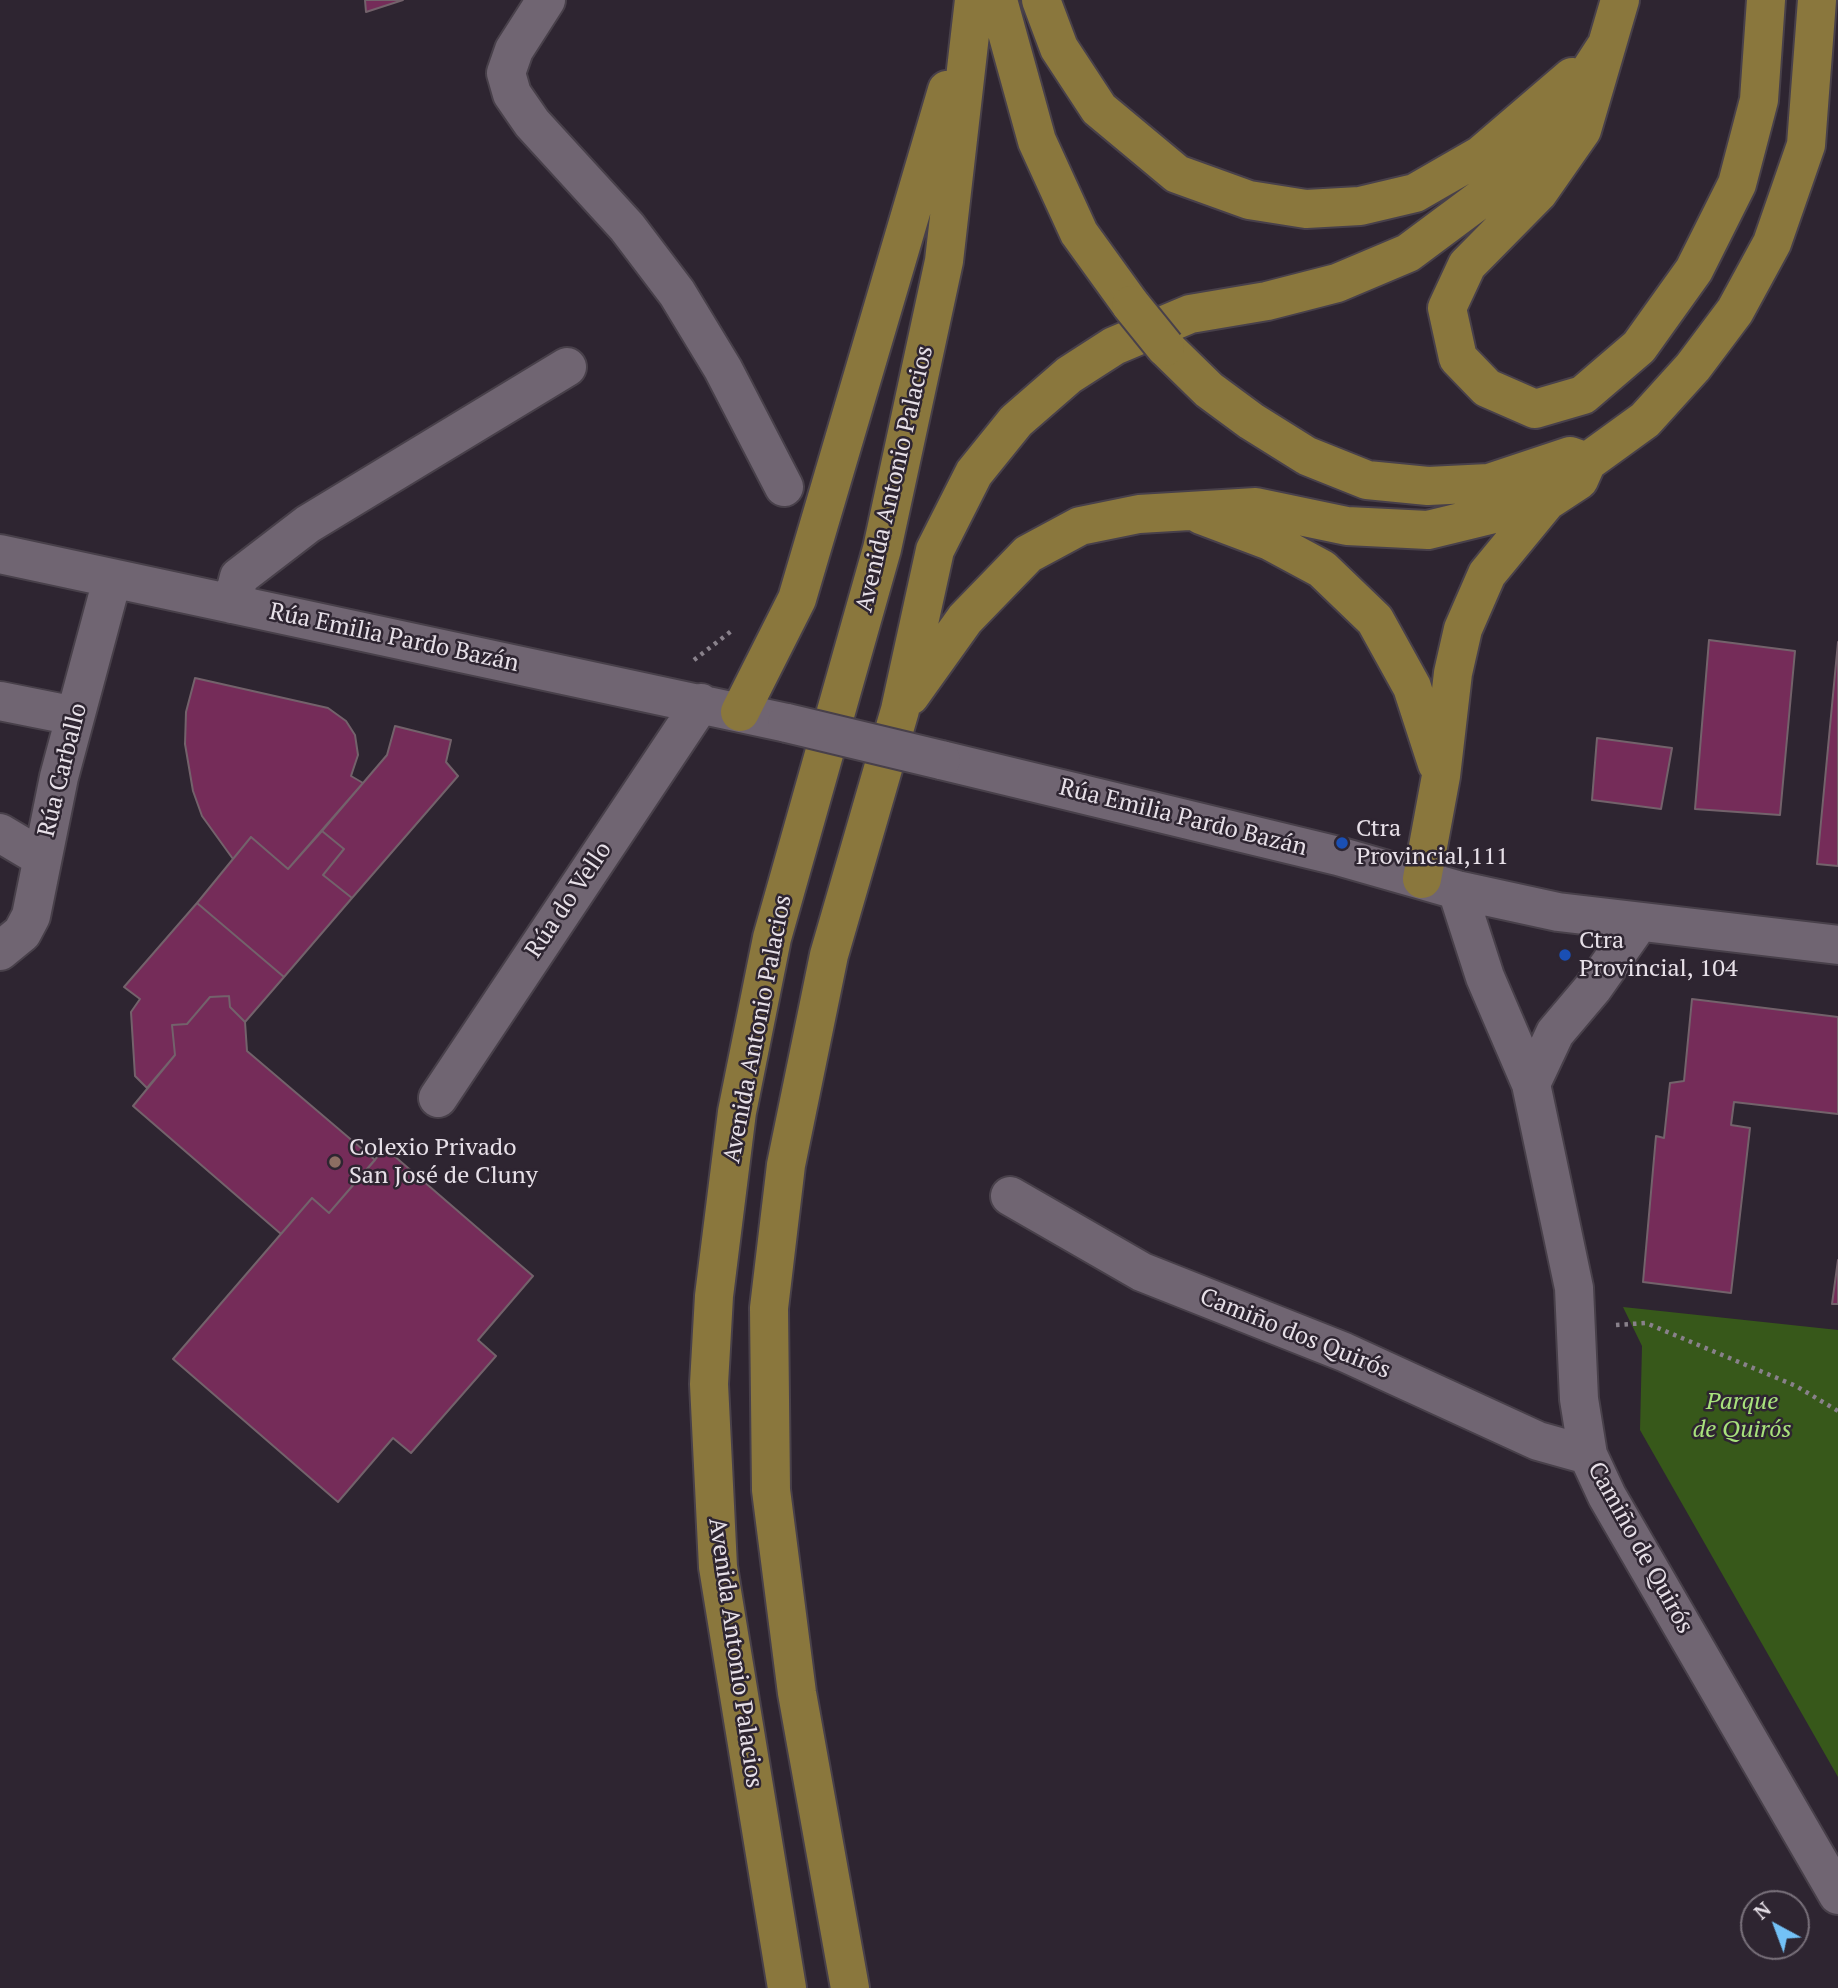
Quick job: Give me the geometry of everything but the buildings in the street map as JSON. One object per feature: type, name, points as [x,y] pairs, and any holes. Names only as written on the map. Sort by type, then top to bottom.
[{"type":"main road","name":"Avenida Antonio Palacios","points":[[787,1988],[718,1567],[709,1384],[714,1296],[737,1112],[772,938],[882,549],[944,261],[974,0]]},
{"type":"main road","points":[[998,0],[1037,141],[1079,233],[1165,348],[1209,390],[1251,421],[1307,456],[1367,480],[1429,486],[1489,483],[1570,456],[1587,462]]},
{"type":"main road","points":[[1041,0],[1059,48],[1099,109],[1177,174],[1249,200],[1306,209],[1360,206],[1415,193],[1481,155],[1604,49]]},
{"type":"main road","points":[[1620,0],[1582,130],[1538,193],[1467,265],[1447,308],[1458,358],[1487,388],[1535,409],[1583,395],[1639,347],[1694,270],[1737,184],[1759,100],[1766,0]]},
{"type":"main road","points":[[900,710],[965,619],[1028,554],[1080,526],[1139,514],[1256,507],[1347,526],[1428,530],[1547,500],[1580,480],[1587,462],[1645,420],[1693,367],[1735,311],[1772,243],[1806,145],[1815,59],[1817,0]]},
{"type":"main road","points":[[740,712],[797,599],[864,381],[943,99],[970,44]]},
{"type":"main road","points":[[850,1988],[797,1693],[771,1490],[769,1308],[786,1165],[829,955],[900,710],[935,550],[974,473],[1016,421],[1069,375],[1114,346],[1190,314],[1267,301],[1337,283],[1408,253],[1498,186],[1552,129],[1604,49]]},
{"type":"main road","points":[[1439,885],[1441,776],[1453,673],[1463,629],[1487,575],[1547,500]]},
{"type":"main road","points":[[1189,511],[1270,541],[1322,569],[1375,620],[1412,687],[1441,776]]},
{"type":"street","points":[[546,0],[514,50],[506,73],[512,94],[532,123],[603,199],[677,293],[723,369],[784,487]]},
{"type":"street","points":[[232,604],[239,577],[308,524],[567,366]]},
{"type":"street","name":"Rúa Emilia Pardo Bazán","points":[[0,554],[112,580],[701,703],[1338,856],[1439,885],[1558,912],[1638,924],[1838,945]]},
{"type":"street","name":"Rúa Carballo","points":[[0,951],[22,933],[31,916],[75,716],[112,580]]},
{"type":"street","points":[[0,701],[75,716]]},
{"type":"street","name":"Rúa do Vello","points":[[438,1098],[701,703]]},
{"type":"street","points":[[0,833],[42,858]]},
{"type":"street","name":"Camiño de Quirós","points":[[1439,885],[1485,976],[1531,1084],[1574,1288],[1579,1399],[1588,1455],[1607,1496],[1838,1895]]},
{"type":"street","points":[[1531,1084],[1555,1032],[1593,988],[1638,924]]},
{"type":"street","name":"Camiño dos Quirós","points":[[1010,1196],[1142,1272],[1344,1352],[1538,1441],[1588,1455]]},
{"type":"path","points":[[1615,1325],[1646,1323],[1796,1386],[1838,1411]]},
{"type":"green space","name":"Parque de Quirós","points":[[1623,1307],[1838,1330],[1838,1777],[1640,1430],[1642,1346]]},
{"type":"place","name":"Ctra Provincial,111","points":[[1342,843]]},
{"type":"place","name":"Ctra Provincial, 104","points":[[1565,955]]},
{"type":"place","name":"Colexio Privado San José de Cluny","points":[[335,1162]]}]
